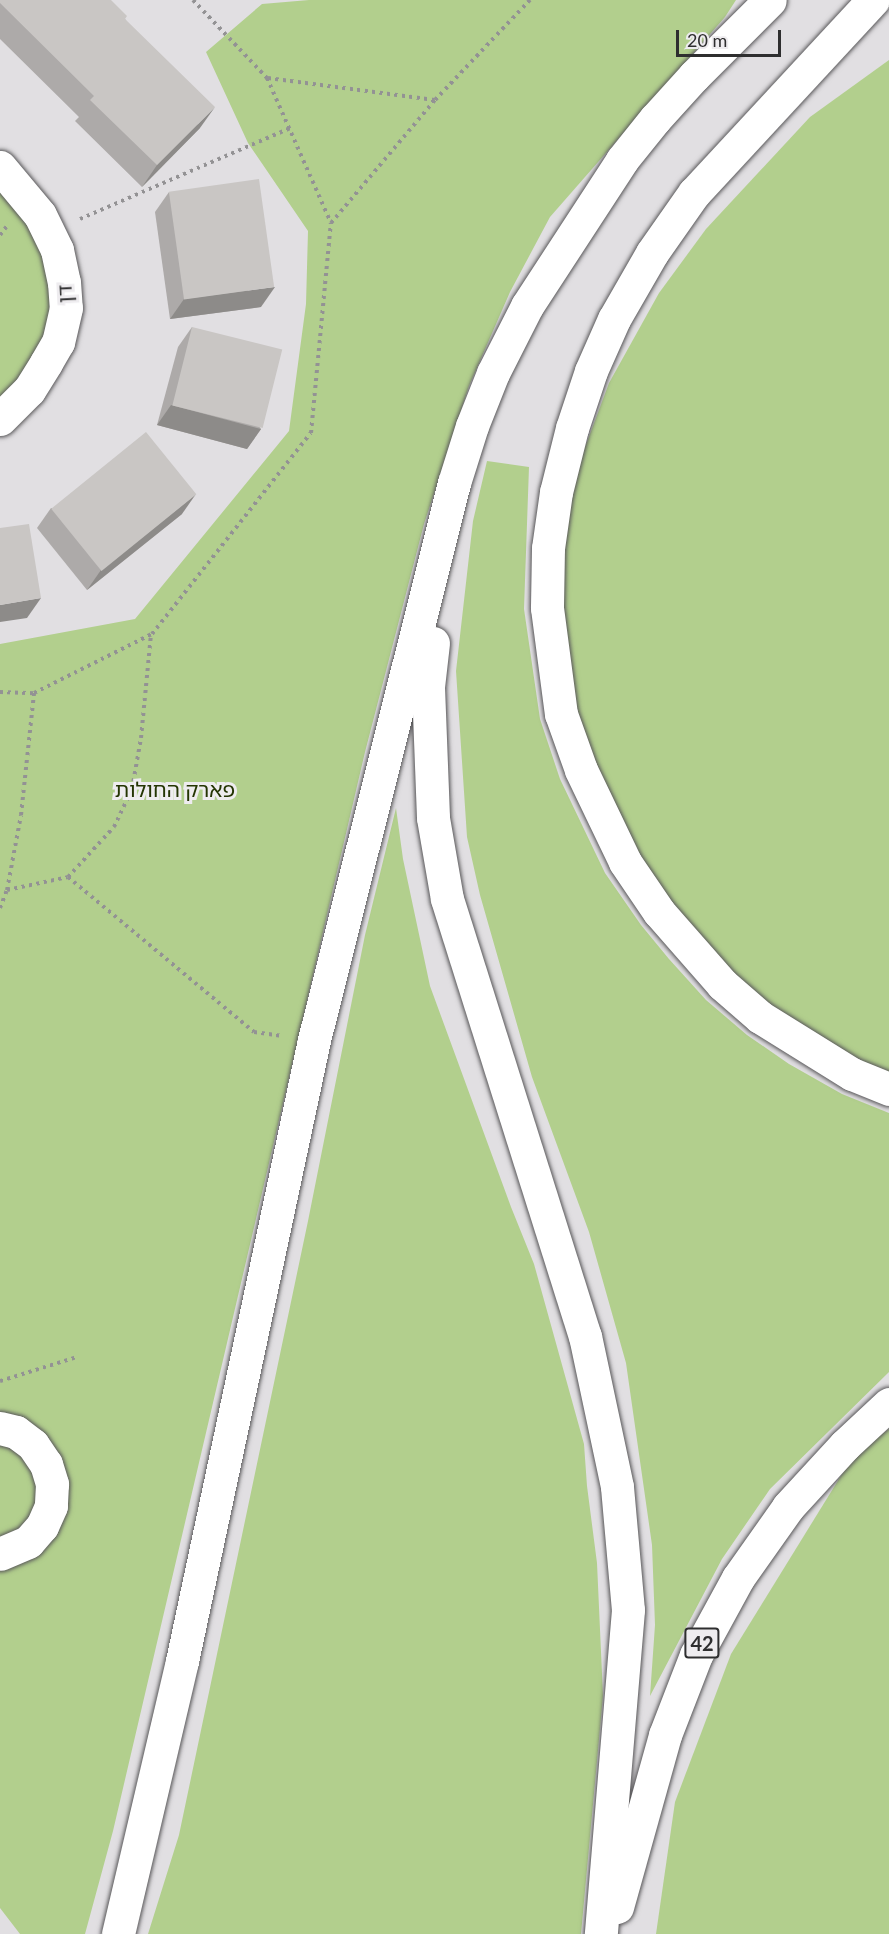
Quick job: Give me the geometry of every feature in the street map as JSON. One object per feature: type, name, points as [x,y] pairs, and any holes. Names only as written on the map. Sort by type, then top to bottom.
[{"type":"main road","points":[[742,29],[761,0]]},
{"type":"main road","points":[[118,1934],[182,1661],[314,1040],[447,519],[454,483],[476,415],[493,373],[543,279],[622,160],[655,118],[770,0]]},
{"type":"main road","points":[[873,0],[694,193],[652,253],[614,319],[591,371],[572,428],[556,492],[548,548],[547,608],[561,714],[581,770],[625,862],[659,912],[722,984],[760,1017],[852,1074],[889,1089]]},
{"type":"main road","points":[[793,87],[889,15]]},
{"type":"main road","name":"דן","points":[[0,167],[40,215],[49,232],[57,250],[64,282],[66,308],[58,342],[29,390],[0,418]]},
{"type":"main road","points":[[447,519],[428,687],[433,818],[447,899],[585,1336],[617,1487],[628,1610],[607,1835],[601,1934]]},
{"type":"main road","name":"42","points":[[610,1934],[665,1735],[696,1655],[738,1578],[788,1507],[845,1445],[889,1404]]},
{"type":"main road","points":[[0,1428],[16,1432],[33,1445],[46,1464],[52,1484],[51,1506],[42,1526],[28,1542],[0,1554]]},
{"type":"path","points":[[0,692],[34,693],[152,634],[311,433],[331,223],[267,78],[193,0]]},
{"type":"path","points":[[331,223],[435,100],[530,0]]},
{"type":"path","points":[[267,78],[435,100]]},
{"type":"path","points":[[49,232],[290,128]]},
{"type":"path","points":[[8,890],[68,877],[114,827],[132,789],[141,738],[152,634]]},
{"type":"path","points":[[0,908],[8,890],[21,815],[34,693]]},
{"type":"path","points":[[68,877],[255,1032],[314,1040]]},
{"type":"path","points":[[0,1382],[77,1357]]},
{"type":"green space","name":"פארק החולות","points":[[309,0],[736,0],[725,17],[550,217],[510,292],[469,386],[424,524],[365,752],[113,1831],[85,1934],[20,1934],[0,1908],[0,644],[135,619],[289,431],[306,304],[308,231],[248,143],[206,52],[262,4]]},
{"type":"green space","points":[[889,60],[889,1088],[801,1045],[659,912],[559,698],[561,559],[578,466],[609,383],[659,293],[706,229],[810,117]]},
{"type":"green space","points":[[0,189],[22,210],[51,259],[51,316],[36,361],[0,398]]},
{"type":"green space","points":[[487,461],[529,467],[524,609],[540,719],[560,779],[605,873],[641,925],[669,959],[706,1000],[747,1035],[789,1064],[842,1094],[889,1113],[889,1372],[770,1489],[722,1559],[650,1696],[655,1625],[652,1545],[626,1363],[589,1232],[532,1077],[480,895],[467,837],[456,671],[473,521]]},
{"type":"green space","points":[[396,808],[403,859],[430,986],[534,1264],[584,1444],[597,1563],[603,1696],[581,1934],[148,1934],[179,1835],[308,1221],[365,935]]},
{"type":"green space","points":[[889,1429],[889,1934],[656,1934],[675,1802],[731,1654],[855,1453]]},
{"type":"building","points":[[0,0],[111,0],[127,16],[125,19],[215,107],[157,165],[90,100],[94,96],[0,3]]},
{"type":"building","points":[[259,179],[274,287],[184,300],[169,192]]},
{"type":"building","points":[[192,327],[282,349],[263,428],[172,406]]},
{"type":"building","points":[[146,432],[196,494],[102,571],[51,509]]},
{"type":"building","points":[[29,524],[41,598],[0,605],[0,528]]}]
